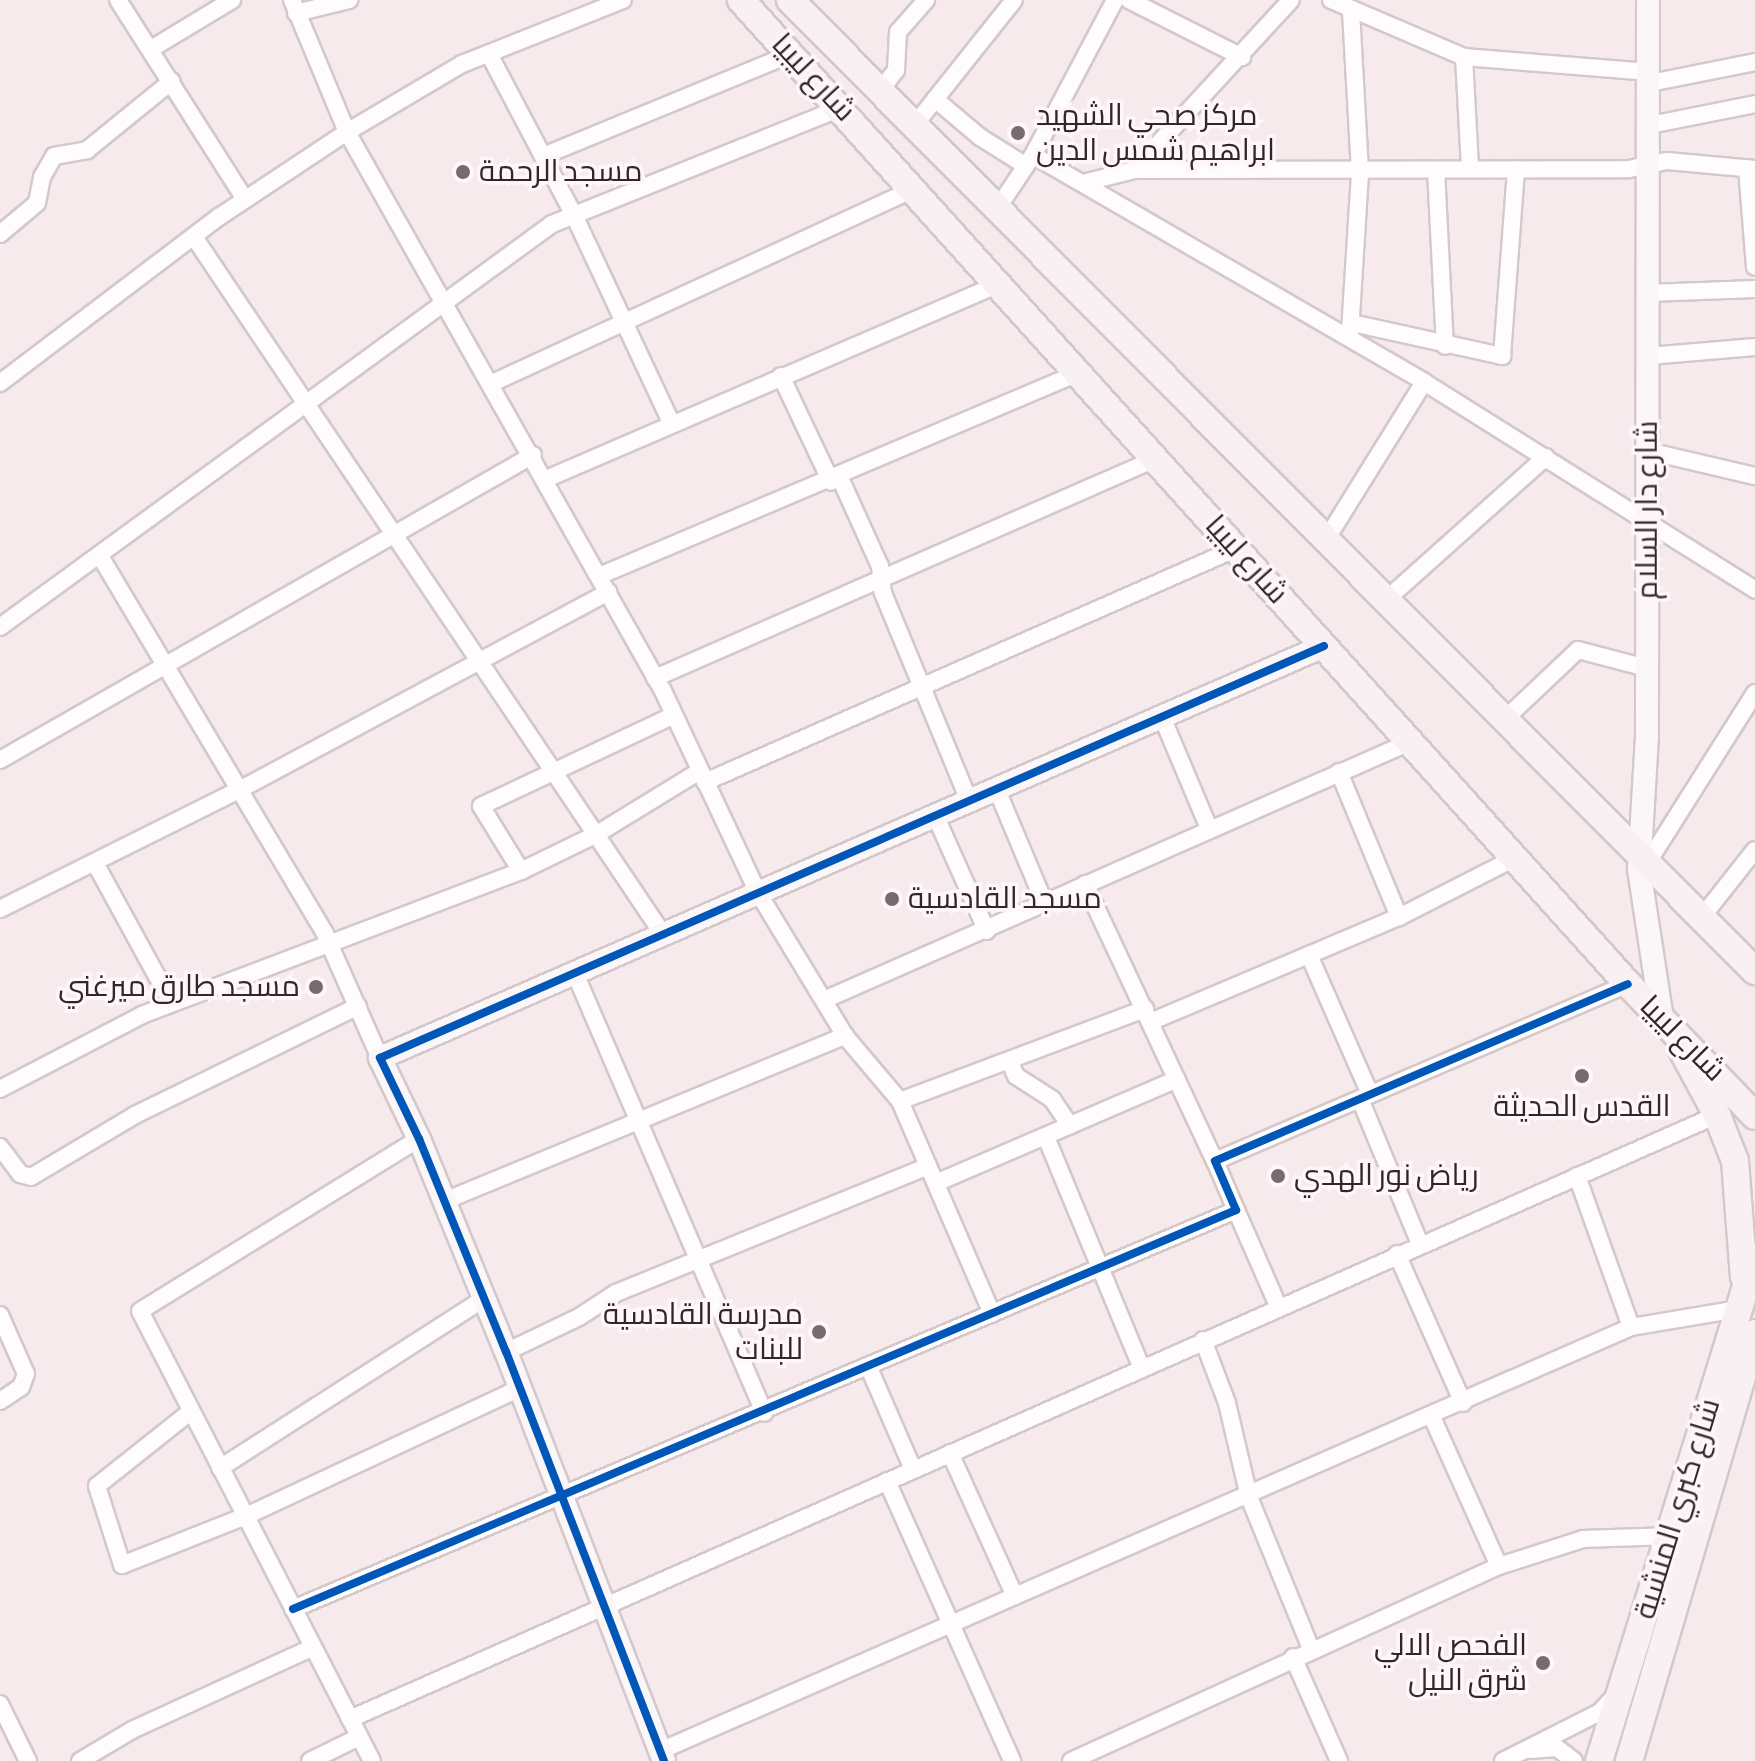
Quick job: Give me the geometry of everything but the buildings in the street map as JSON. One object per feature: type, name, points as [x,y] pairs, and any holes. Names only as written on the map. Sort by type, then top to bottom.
[{"type":"main road","name":"شارع ليبيا","points":[[741,0],[1628,984],[1755,1116]]},
{"type":"main road","name":"شارع ليبيا","points":[[790,0],[1755,971]]},
{"type":"main road","points":[[1665,1022],[1717,1115],[1739,1180],[1741,1298]]},
{"type":"main road","name":"شارع كبري المنشية","points":[[1599,1761],[1755,1257]]},
{"type":"main road","name":"شارع كبري المنشية","points":[[1629,1761],[1755,1333]]},
{"type":"street","points":[[118,0],[245,199]]},
{"type":"street","points":[[151,49],[232,0]]},
{"type":"street","points":[[349,0],[294,6],[347,132],[443,305],[533,455],[655,678],[757,891],[845,1036],[900,1101],[992,1314]]},
{"type":"street","points":[[0,383],[245,199],[347,132],[455,68],[623,0]]},
{"type":"street","points":[[879,92],[896,70],[898,32],[926,0]]},
{"type":"street","points":[[913,127],[1014,0]]},
{"type":"street","points":[[997,209],[1029,160],[1115,0]]},
{"type":"street","points":[[1129,0],[1242,57]]},
{"type":"street","points":[[1134,170],[1242,57],[1291,0]]},
{"type":"street","points":[[1331,0],[1464,57],[1649,77],[1755,62]]},
{"type":"street","name":"شارع دار السلام","points":[[1648,0],[1650,164],[1644,858],[1665,1022]]},
{"type":"street","points":[[1351,11],[1360,172],[1351,330]]},
{"type":"street","points":[[489,54],[573,213],[671,422]]},
{"type":"street","points":[[543,156],[791,54]]},
{"type":"street","points":[[1464,57],[1470,169]]},
{"type":"street","points":[[0,234],[37,203],[42,177],[54,156],[87,150],[172,81]]},
{"type":"street","points":[[935,99],[980,137],[1087,182],[1351,330],[1424,382],[1755,590]]},
{"type":"street","points":[[1650,125],[1755,104]]},
{"type":"street","points":[[0,627],[573,213],[841,108]]},
{"type":"street","points":[[1087,182],[1134,170],[1360,172],[1650,164],[1751,169],[1755,267]]},
{"type":"street","points":[[1436,170],[1445,346]]},
{"type":"street","points":[[1351,330],[1496,358],[1503,354],[1516,170]]},
{"type":"street","points":[[490,384],[914,189]]},
{"type":"street","points":[[194,237],[396,531],[662,933]]},
{"type":"street","points":[[546,479],[671,422],[996,285]]},
{"type":"street","points":[[1648,293],[1755,289]]},
{"type":"street","points":[[1649,356],[1755,347]]},
{"type":"street","points":[[599,576],[835,480],[1078,373]]},
{"type":"street","points":[[781,376],[881,578],[920,687],[969,801]]},
{"type":"street","points":[[1327,538],[1424,382]]},
{"type":"street","points":[[1648,451],[1755,476]]},
{"type":"street","points":[[0,760],[533,455]]},
{"type":"street","points":[[1387,599],[1546,457]]},
{"type":"street","points":[[655,678],[1155,459]]},
{"type":"street","points":[[0,1089],[171,1002],[330,946],[521,871],[703,776],[920,687],[1235,549]]},
{"type":"street","points":[[100,556],[241,789],[330,946],[419,1139],[607,1606],[662,1756],[1015,1596],[1249,1497],[1631,1327],[1741,1298]]},
{"type":"street","points":[[0,909],[241,789],[608,592]]},
{"type":"street","points":[[380,1058],[1324,646]]},
{"type":"street","points":[[1505,719],[1578,650],[1647,668]]},
{"type":"street","points":[[1644,858],[1755,693]]},
{"type":"street","points":[[521,871],[481,806],[557,774],[674,715]]},
{"type":"street","points":[[1162,717],[1209,828]]},
{"type":"street","points":[[824,1000],[987,931],[1209,828],[1410,742]]},
{"type":"street","points":[[1339,772],[1399,917]]},
{"type":"street","points":[[997,790],[1044,902]]},
{"type":"street","points":[[935,815],[987,931]]},
{"type":"street","points":[[1702,917],[1755,850]]},
{"type":"street","points":[[900,1101],[1309,955],[1399,917],[1515,858]]},
{"type":"street","points":[[95,863],[171,1002]]},
{"type":"street","points":[[1085,884],[1215,1161],[1279,1308]]},
{"type":"street","points":[[1309,955],[1420,1244]]},
{"type":"street","points":[[574,971],[764,1413]]},
{"type":"street","points":[[1215,1161],[1628,984]]},
{"type":"street","points":[[0,1147],[20,1174],[31,1177],[135,1115],[358,1006]]},
{"type":"street","points":[[444,1201],[845,1036]]},
{"type":"street","points":[[1010,1062],[1016,1076],[1052,1099],[1070,1126]]},
{"type":"street","points":[[936,1183],[1177,1079]]},
{"type":"street","points":[[350,1719],[1141,1366],[1717,1115]]},
{"type":"street","points":[[1046,1137],[1141,1366]]},
{"type":"street","points":[[372,1761],[140,1316],[143,1306],[419,1139]]},
{"type":"street","points":[[506,1352],[579,1317],[616,1293],[699,1256],[829,1210],[928,1166]]},
{"type":"street","points":[[1577,1176],[1631,1327]]},
{"type":"street","points":[[293,1609],[764,1413],[1236,1210]]},
{"type":"street","points":[[1397,1254],[1463,1403]]},
{"type":"street","points":[[220,1468],[483,1299]]},
{"type":"street","points":[[0,1315],[26,1374],[21,1387],[0,1401]]},
{"type":"street","points":[[1203,1340],[1230,1413],[1249,1497],[1311,1649]]},
{"type":"street","points":[[869,1368],[913,1469]]},
{"type":"street","points":[[190,1412],[97,1486],[120,1562],[133,1563],[246,1516],[520,1388]]},
{"type":"street","points":[[1432,1417],[1499,1566]]},
{"type":"street","points":[[950,1453],[1015,1596]]},
{"type":"street","points":[[887,1481],[1012,1761]]},
{"type":"street","points":[[1071,1761],[1293,1657],[1499,1566],[1583,1539],[1671,1536]]},
{"type":"street","points":[[80,1761],[132,1730],[313,1647]]},
{"type":"street","points":[[1293,1657],[1339,1761]]},
{"type":"street","points":[[1503,1761],[1600,1712],[1622,1689]]},
{"type":"street","points":[[0,1704],[28,1761]]},
{"type":"street","points":[[310,1761],[359,1737]]},
{"type":"street","points":[[1529,1750],[1557,1748],[1574,1761]]},
{"type":"cycle path","points":[[664,1761],[506,1352],[419,1139],[380,1058],[1324,646]]},
{"type":"cycle path","points":[[293,1609],[1236,1210],[1215,1161],[1628,984]]},
{"type":"place","name":"مركز صحي الشهيد ابراهيم شمس الدين","points":[[1018,133]]},
{"type":"place","name":"مسجد الرحمة","points":[[463,172]]},
{"type":"place","name":"مسجد القادسية","points":[[892,899]]},
{"type":"place","name":"مسجد طارق ميرغني","points":[[316,987]]},
{"type":"place","name":"القدس الحديثة","points":[[1582,1076]]},
{"type":"place","name":"رياض نور الهدي","points":[[1278,1176]]},
{"type":"place","name":"مدرسة القادسية للبنات","points":[[819,1332]]},
{"type":"place","name":"الفحص الالي شرق النيل","points":[[1543,1663]]}]
